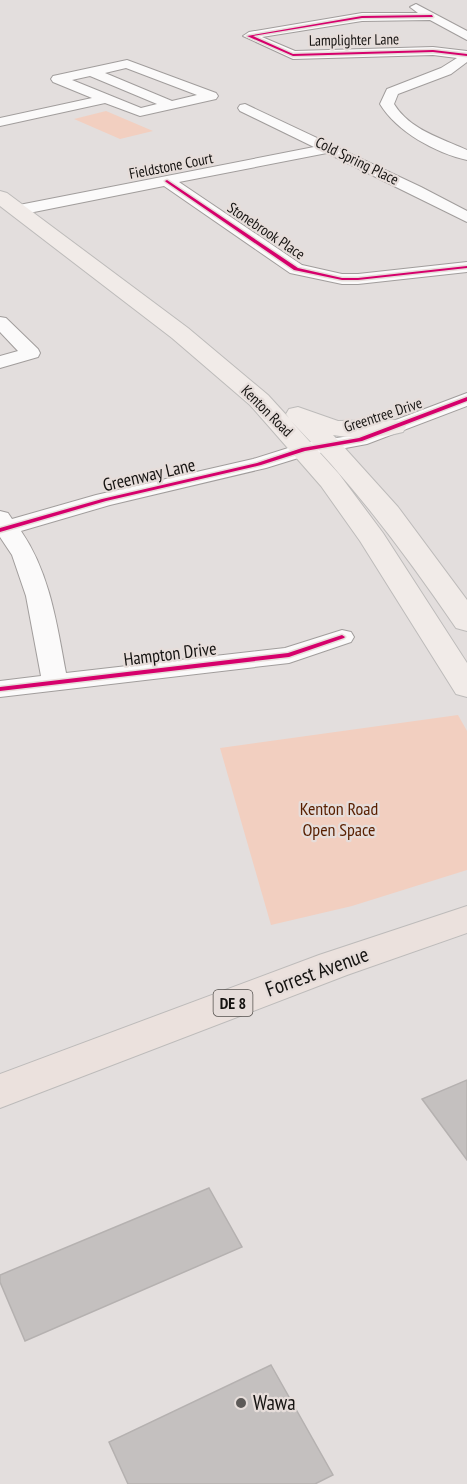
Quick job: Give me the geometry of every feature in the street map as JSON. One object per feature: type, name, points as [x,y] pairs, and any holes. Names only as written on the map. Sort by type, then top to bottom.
[{"type":"highway","name":"Forrest Avenue","points":[[0,1091],[333,965],[467,919]]},
{"type":"main road","name":"Kenton Road","points":[[0,189],[180,333],[323,454],[406,536],[467,622]]},
{"type":"main road","name":"Kenton Road","points":[[0,197],[24,209],[287,404],[323,454],[330,480],[373,539],[467,687]]},
{"type":"main road","points":[[287,404],[313,422],[334,428],[394,427]]},
{"type":"street","points":[[405,0],[467,36]]},
{"type":"street","name":"Lamplighter Lane","points":[[432,16],[362,17],[249,36],[293,55],[433,51],[467,56]]},
{"type":"street","points":[[467,56],[446,71],[392,92],[387,104],[392,115],[403,124],[467,156]]},
{"type":"street","points":[[127,64],[211,96],[140,112],[58,79],[92,72],[127,64]]},
{"type":"street","points":[[92,72],[171,105]]},
{"type":"street","points":[[56,92],[78,87]]},
{"type":"street","points":[[0,122],[104,99]]},
{"type":"street","name":"Cold Spring Place","points":[[245,108],[467,217]]},
{"type":"street","name":"Fieldstone Court","points":[[24,209],[329,148]]},
{"type":"street","name":"Stonebrook Place","points":[[167,181],[305,273],[358,279],[467,267]]},
{"type":"street","points":[[0,322],[31,353],[0,362]]},
{"type":"street","name":"Greentree Drive","points":[[323,454],[467,399]]},
{"type":"street","name":"Greentree Drive","points":[[323,454],[406,442],[467,415]]},
{"type":"street","name":"Greenway Lane","points":[[3,525],[259,464],[323,454]]},
{"type":"street","points":[[3,525],[22,548],[39,594],[55,682]]},
{"type":"street","name":"Hampton Drive","points":[[0,689],[289,655],[342,637]]},
{"type":"green space","points":[[106,111],[153,131],[120,139],[74,119]]},
{"type":"green space","name":"Kenton Road Open Space","points":[[458,715],[467,731],[467,870],[352,906],[271,925],[220,748]]},
{"type":"building","points":[[467,1080],[467,1160],[422,1099]]},
{"type":"building","points":[[209,1188],[242,1247],[25,1341],[0,1282],[0,1275]]},
{"type":"building","name":"Wawa","points":[[271,1365],[333,1475],[315,1484],[128,1484],[109,1442]]},
{"type":"cycle path","points":[[432,16],[362,17],[249,36],[293,55],[433,51],[467,55]]},
{"type":"cycle path","points":[[167,181],[296,269],[342,279],[358,279],[467,267]]},
{"type":"cycle path","points":[[0,530],[104,500],[259,464],[304,449],[360,440],[467,399]]},
{"type":"cycle path","points":[[0,689],[289,655],[342,637]]},
{"type":"place","name":"Wawa","points":[[241,1403]]}]
